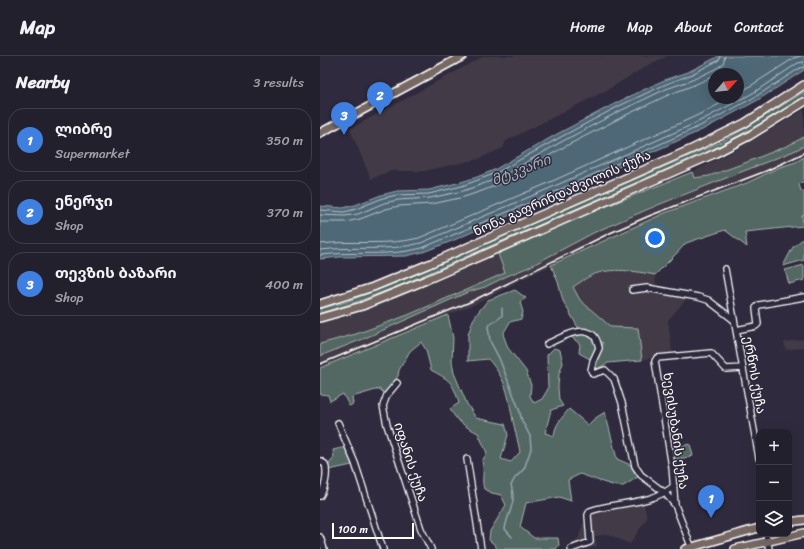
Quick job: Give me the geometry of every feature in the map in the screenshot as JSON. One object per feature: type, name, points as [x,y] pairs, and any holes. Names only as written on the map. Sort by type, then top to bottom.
[{"type":"main road","points":[[320,133],[463,56]]},
{"type":"main road","name":"ნონა გაფრინდაშვილის ქუჩა","points":[[320,304],[366,289],[429,264],[694,148],[749,120],[804,85]]},
{"type":"main road","name":"ნონა გაფრინდაშვილის ქუჩა","points":[[320,318],[362,306],[426,280],[714,154],[754,133],[804,102]]},
{"type":"main road","points":[[792,522],[804,520]]},
{"type":"main road","points":[[688,548],[756,529]]},
{"type":"main road","points":[[792,534],[804,533]]},
{"type":"main road","points":[[735,549],[766,537]]},
{"type":"street","name":"ერწოს ქუჩა","points":[[725,269],[756,441]]},
{"type":"street","name":"ერწოს ქუჩა","points":[[632,290],[647,288],[698,297],[708,300],[734,320]]},
{"type":"street","points":[[736,330],[756,326],[758,324],[756,308],[759,305],[804,297]]},
{"type":"street","name":"ხევისუბანის ქუჩა","points":[[547,344],[572,333],[586,333],[595,337],[599,348],[591,370],[593,374],[605,370],[614,379],[622,403],[635,466],[641,475],[665,493],[675,505]]},
{"type":"street","name":"ხევისუბანის ქუჩა","points":[[688,548],[675,505],[674,486],[655,361],[657,358],[711,353],[726,369],[743,368]]},
{"type":"street","name":"იფანის ქუჩა","points":[[397,383],[387,395],[383,406],[387,425],[421,528],[431,549]]},
{"type":"street","points":[[338,423],[355,463],[383,549]]},
{"type":"street","points":[[467,459],[480,549]]},
{"type":"street","points":[[320,461],[325,464],[327,468],[325,482],[320,496]]},
{"type":"street","points":[[665,493],[674,486]]},
{"type":"street","name":"ხევისუბანის ქუჩა","points":[[571,549],[590,542],[588,515],[590,511],[598,508],[640,502],[665,493]]},
{"type":"street","points":[[320,537],[324,549]]},
{"type":"street","points":[[766,537],[769,549]]},
{"type":"shaded area","points":[[484,56],[668,56],[650,64],[605,91],[506,141],[503,148],[478,159],[424,171],[390,171],[371,179],[350,129]]},
{"type":"shaded area","points":[[804,110],[804,137],[789,145],[750,161],[709,176],[694,178],[692,172],[732,152]]},
{"type":"shaded area","points":[[804,146],[804,157],[796,162],[780,167],[747,183],[665,213],[524,278],[478,303],[320,368],[320,356],[364,339],[468,292],[485,287],[529,267],[595,232]]},
{"type":"shaded area","points":[[498,254],[506,273],[408,315],[356,334],[320,344],[320,322],[356,312],[438,281]]},
{"type":"shaded area","points":[[631,270],[655,275],[656,288],[689,292],[688,297],[668,320],[672,352],[642,360],[638,328],[611,327],[580,300],[573,287],[592,275],[609,271]]},
{"type":"shaded area","points":[[804,339],[804,347],[786,350],[784,342]]},
{"type":"shaded area","points":[[628,504],[644,504],[647,518],[630,544],[608,534],[595,536],[597,546],[587,549],[572,549],[570,544],[578,539],[582,527],[590,512]]},
{"type":"green space","points":[[804,92],[804,96],[740,135],[713,149],[401,285],[356,302],[320,313],[320,309],[346,302],[403,280],[721,142]]},
{"type":"green space","points":[[804,137],[804,146],[794,151],[658,205],[595,232],[529,267],[485,287],[468,292],[363,339],[320,356],[320,344],[356,334],[408,315],[505,273],[498,254],[585,215],[692,172],[694,178],[709,176],[789,145]]},
{"type":"green space","points":[[804,157],[804,181],[799,184],[801,191],[804,191],[804,215],[802,216],[803,226],[745,232],[747,247],[725,230],[686,243],[655,275],[632,271],[607,271],[592,275],[573,287],[580,300],[611,327],[638,328],[642,360],[608,363],[595,370],[603,343],[591,332],[580,331],[563,301],[558,282],[551,265],[665,213],[747,183],[780,167],[796,162]]},
{"type":"green space","points":[[804,238],[804,260],[783,266],[793,247]]},
{"type":"green space","points":[[804,265],[804,280],[789,284],[785,270]]},
{"type":"green space","points":[[515,290],[526,298],[520,302],[523,312],[521,319],[510,322],[503,334],[508,348],[526,371],[531,385],[530,396],[534,403],[542,399],[548,389],[547,355],[554,348],[560,350],[563,363],[559,374],[558,387],[559,400],[563,406],[551,410],[545,433],[554,436],[557,425],[569,409],[588,425],[605,412],[617,459],[633,466],[635,473],[639,476],[625,485],[620,486],[609,484],[580,474],[568,480],[571,501],[559,497],[526,503],[520,527],[534,538],[558,538],[559,545],[556,549],[497,549],[489,540],[490,531],[506,505],[501,495],[484,489],[482,461],[487,453],[478,433],[462,423],[452,413],[450,409],[459,403],[454,390],[447,379],[431,370],[426,350],[421,342],[410,351],[399,370],[398,376],[386,394],[379,389],[352,397],[353,404],[349,406],[343,394],[330,401],[328,395],[320,394],[320,368],[448,315],[453,338],[452,362],[454,373],[467,404],[476,418],[505,424],[508,435],[501,459],[511,462],[520,452],[506,388],[499,374],[488,359],[468,361],[468,335],[473,320],[488,300]]},
{"type":"green space","points":[[580,334],[591,338],[597,348],[590,359],[579,353],[580,344],[570,336]]},
{"type":"green space","points":[[690,444],[693,456],[674,460],[672,448]]},
{"type":"green space","points":[[346,447],[352,465],[329,470],[328,465],[334,458],[333,450]]},
{"type":"water","name":"მტკვარი","points":[[719,56],[804,56],[804,70],[758,100],[702,130],[452,241],[423,252],[406,256],[340,257],[320,259],[320,206],[343,208],[397,191],[429,190],[477,177],[494,170],[557,134],[618,102],[662,81],[688,72]]},
{"type":"waterway","points":[[502,308],[502,316],[488,326],[490,341],[499,358],[519,409],[522,421],[530,436],[531,449],[524,469],[515,478],[511,485],[513,492],[513,503],[505,529],[512,537]]},
{"type":"railway","points":[[320,364],[470,302],[610,233],[649,216],[766,171],[804,153]]},
{"type":"place","name":"ენერჯი","points":[[380,115]]},
{"type":"place","name":"თევზის ბაზარი","points":[[344,135]]},
{"type":"place","name":"ლიბრე","points":[[711,518]]}]
